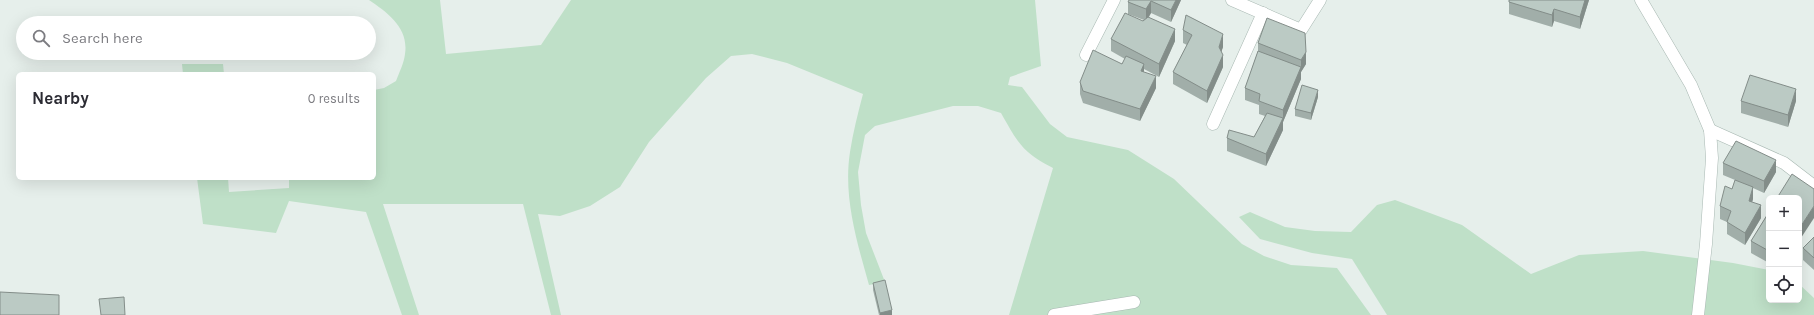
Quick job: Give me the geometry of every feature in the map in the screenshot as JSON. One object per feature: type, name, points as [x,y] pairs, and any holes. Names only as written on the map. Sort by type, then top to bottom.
[{"type":"street","points":[[1086,55],[1114,0]]},
{"type":"street","points":[[1232,0],[1301,30],[1320,0]]},
{"type":"street","points":[[1641,0],[1691,84],[1710,130],[1712,158],[1706,244],[1698,315]]},
{"type":"street","points":[[1213,124],[1263,13]]},
{"type":"street","points":[[1710,130],[1784,163],[1814,186]]},
{"type":"street","points":[[1054,315],[1134,302]]},
{"type":"green space","points":[[369,0],[440,0],[446,54],[541,45],[571,0],[1035,0],[1041,66],[1010,77],[1008,85],[1022,87],[1050,124],[1067,137],[1128,150],[1174,179],[1242,244],[1264,256],[1291,265],[1337,268],[1371,315],[1009,315],[1053,168],[1034,157],[1022,146],[1001,113],[978,106],[953,106],[875,126],[865,135],[858,172],[861,205],[866,233],[885,282],[869,285],[852,219],[848,186],[850,152],[863,94],[787,63],[752,54],[731,56],[706,78],[649,142],[620,187],[590,206],[560,216],[538,214],[561,315],[551,315],[523,204],[383,204],[419,315],[402,315],[366,212],[289,201],[276,233],[203,224],[197,180],[228,180],[229,192],[289,188],[289,180],[376,180],[376,90],[384,88],[396,81],[404,61],[405,54],[404,36],[396,22]]},
{"type":"green space","points":[[182,64],[223,64],[224,72],[183,72]]},
{"type":"green space","points":[[1395,200],[1462,225],[1531,274],[1579,255],[1643,251],[1733,263],[1766,269],[1766,303],[1802,303],[1802,287],[1814,298],[1814,315],[1387,315],[1352,259],[1312,253],[1260,239],[1239,217],[1250,212],[1285,227],[1315,231],[1351,232],[1377,205]]},
{"type":"building","points":[[1129,0],[1176,0],[1171,10],[1151,1],[1146,9],[1128,2]]},
{"type":"building","points":[[1509,0],[1585,0],[1580,17],[1554,9],[1552,15],[1509,2]]},
{"type":"building","points":[[1125,13],[1143,21],[1148,17],[1175,29],[1159,64],[1111,39]]},
{"type":"building","points":[[1186,15],[1223,34],[1219,47],[1223,55],[1207,91],[1173,72],[1192,35],[1183,30]]},
{"type":"building","points":[[1267,18],[1305,33],[1306,52],[1301,60],[1258,43]]},
{"type":"building","points":[[1093,50],[1122,64],[1126,56],[1144,64],[1141,71],[1156,76],[1140,109],[1083,91],[1080,82]]},
{"type":"building","points":[[1258,51],[1301,67],[1283,110],[1259,101],[1260,94],[1245,88]]},
{"type":"building","points":[[1750,75],[1796,89],[1788,115],[1741,101]]},
{"type":"building","points":[[1302,85],[1318,90],[1311,113],[1295,109]]},
{"type":"building","points":[[1267,113],[1283,118],[1266,154],[1227,138],[1229,130],[1254,137]]},
{"type":"building","points":[[1736,141],[1776,160],[1764,181],[1723,163]]},
{"type":"building","points":[[1792,174],[1814,189],[1814,206],[1802,224],[1802,195],[1779,195]]},
{"type":"building","points":[[1735,180],[1753,187],[1749,201],[1761,205],[1745,233],[1727,222],[1731,211],[1720,206],[1725,186],[1732,189]]},
{"type":"building","points":[[1766,217],[1766,249],[1751,241]]},
{"type":"building","points":[[1814,237],[1814,258],[1803,248]]},
{"type":"building","points":[[885,280],[892,310],[880,313],[873,283]]},
{"type":"building","points":[[0,292],[59,295],[59,315],[0,315]]},
{"type":"building","points":[[124,297],[125,315],[101,315],[99,299]]}]
